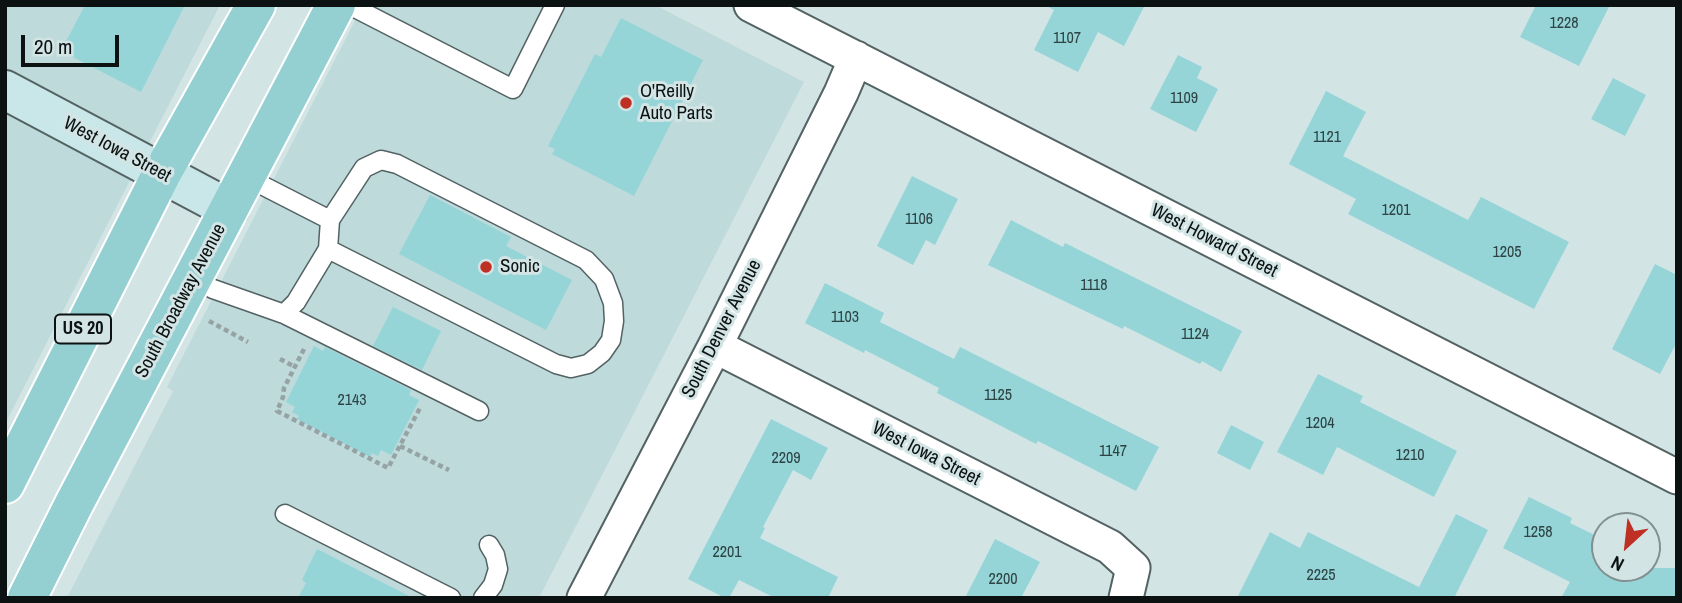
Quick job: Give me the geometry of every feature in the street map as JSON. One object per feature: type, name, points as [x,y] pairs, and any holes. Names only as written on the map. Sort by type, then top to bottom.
[{"type":"main road","name":"US 20","points":[[5,484],[162,173],[256,5]]},
{"type":"main road","name":"South Broadway Avenue","points":[[27,598],[336,5]]},
{"type":"street","name":"West Howard Street","points":[[751,5],[1677,478]]},
{"type":"street","name":"South Denver Avenue","points":[[584,598],[715,346],[856,58]]},
{"type":"street","name":"West Iowa Street","points":[[5,90],[162,173],[238,193]]},
{"type":"street","name":"West Iowa Street","points":[[715,346],[1110,547],[1130,583]]},
{"type":"lane","points":[[349,5],[513,89],[555,5]]},
{"type":"lane","points":[[284,314],[296,302],[328,249],[330,220],[364,168],[381,160],[397,164],[586,260],[604,279],[613,303],[611,340],[602,354],[588,365],[571,368],[556,364],[328,249]]},
{"type":"lane","points":[[238,193],[330,220]]},
{"type":"lane","points":[[193,279],[213,289],[284,314],[479,411]]},
{"type":"lane","points":[[285,514],[451,598]]},
{"type":"lane","points":[[483,598],[493,585],[498,569],[495,555],[489,545]]},
{"type":"path","points":[[199,316],[248,342]]},
{"type":"path","points":[[304,349],[284,388],[277,411],[388,468],[422,404]]},
{"type":"path","points":[[280,359],[295,367]]},
{"type":"path","points":[[400,446],[449,470]]},
{"type":"shaded area","points":[[5,5],[220,5],[5,424]]},
{"type":"shaded area","points":[[363,5],[655,5],[804,82],[539,598],[67,598],[173,391],[167,387]]},
{"type":"building","points":[[85,5],[185,5],[141,92],[61,51]]},
{"type":"building","points":[[1045,5],[1145,5],[1124,46],[1098,32],[1078,72],[1034,50],[1054,10]]},
{"type":"building","points":[[1536,5],[1610,5],[1579,66],[1520,37]]},
{"type":"building","name":"O'Reilly Auto Parts","points":[[621,18],[703,60],[634,196],[552,154],[555,149],[548,146],[595,54],[601,57]]},
{"type":"building","points":[[1178,55],[1202,67],[1197,78],[1218,89],[1196,132],[1150,109]]},
{"type":"building","points":[[1613,78],[1646,95],[1625,136],[1591,119]]},
{"type":"building","points":[[1326,91],[1366,112],[1343,156],[1468,220],[1481,197],[1569,242],[1534,309],[1348,214],[1356,199],[1289,164]]},
{"type":"building","points":[[912,176],[958,199],[935,245],[926,240],[913,265],[877,246]]},
{"type":"building","name":"Sonic","points":[[430,195],[511,237],[506,246],[572,280],[546,330],[399,254]]},
{"type":"building","points":[[1011,220],[1063,247],[1065,243],[1242,331],[1221,372],[988,265]]},
{"type":"building","points":[[1655,264],[1677,275],[1677,342],[1660,374],[1612,349]]},
{"type":"building","points":[[825,283],[884,313],[880,322],[954,359],[960,347],[1159,447],[1136,491],[1038,441],[1036,444],[937,393],[939,388],[805,323]]},
{"type":"building","points":[[393,307],[441,331],[422,370],[373,346]]},
{"type":"building","points":[[314,346],[323,351],[325,347],[411,390],[409,395],[419,400],[391,455],[381,450],[378,456],[372,453],[370,457],[297,419],[299,416],[292,412],[295,407],[286,402]]},
{"type":"building","points":[[1318,374],[1363,396],[1360,402],[1457,451],[1434,497],[1337,447],[1323,475],[1277,452]]},
{"type":"building","points":[[771,419],[828,448],[811,480],[793,470],[763,527],[765,528],[760,538],[838,577],[828,598],[775,598],[739,580],[729,598],[725,598],[688,579]]},
{"type":"building","points":[[1231,425],[1264,442],[1250,470],[1217,453]]},
{"type":"building","points":[[1529,497],[1572,518],[1570,523],[1591,533],[1591,582],[1661,582],[1661,568],[1677,568],[1677,598],[1561,598],[1570,582],[1503,548]]},
{"type":"building","points":[[1456,514],[1488,530],[1454,598],[1237,598],[1270,532],[1300,548],[1308,532],[1419,587]]},
{"type":"building","points":[[995,539],[1040,562],[1021,598],[965,598]]},
{"type":"building","points":[[317,549],[413,598],[298,598],[306,583],[302,580]]},
{"type":"place","name":"O'Reilly Auto Parts","points":[[626,103]]},
{"type":"place","name":"Sonic","points":[[486,267]]}]
